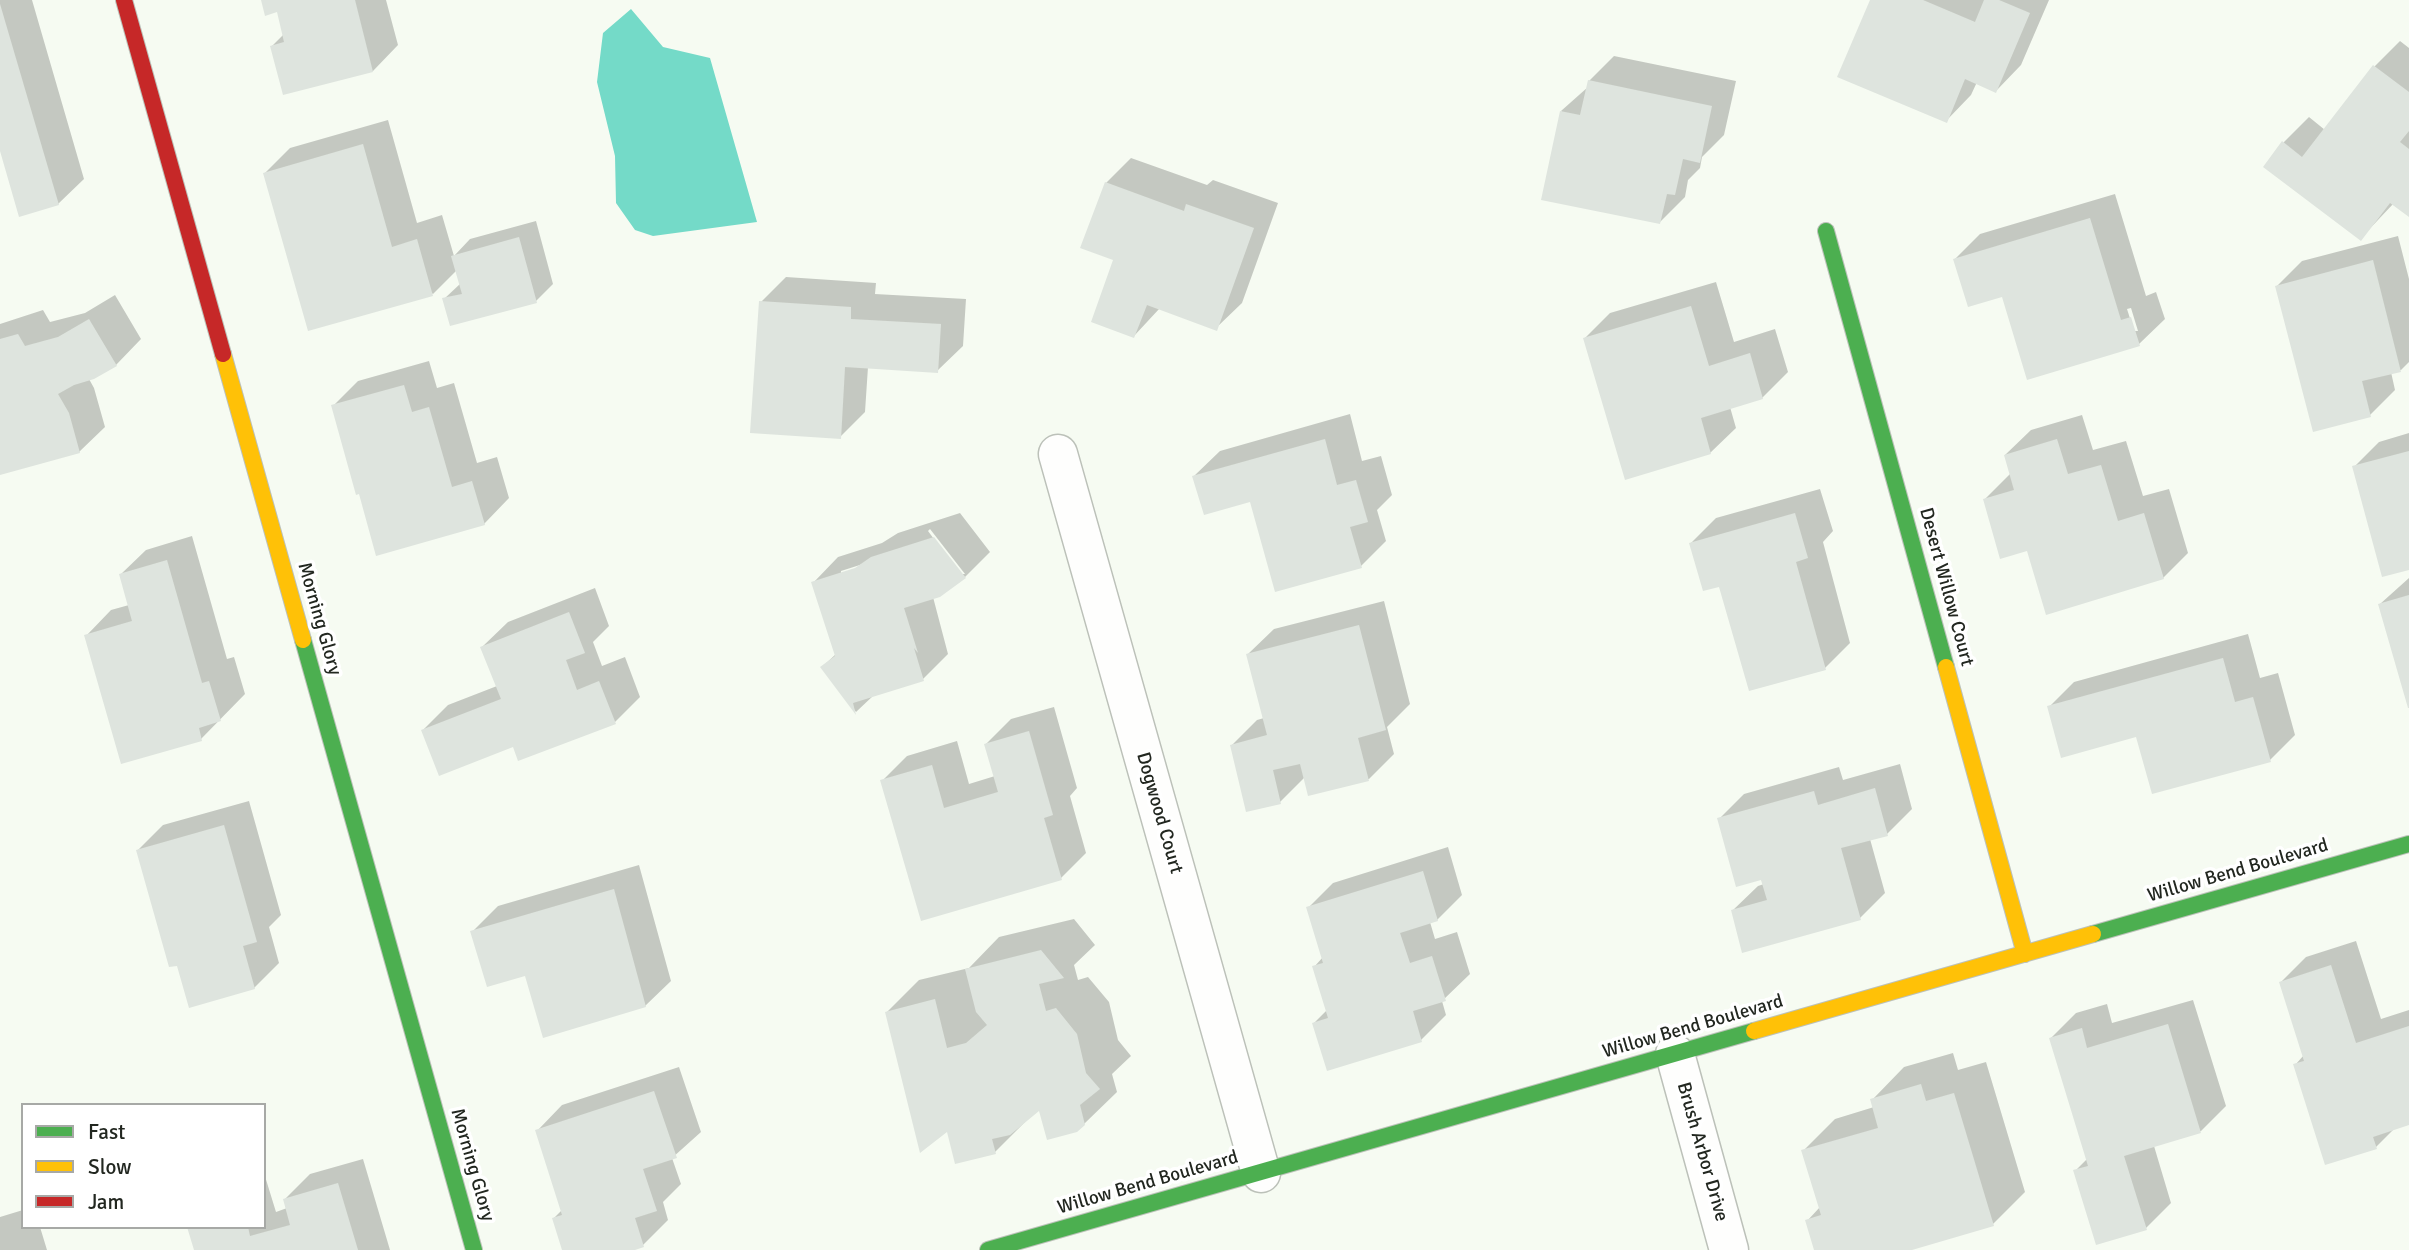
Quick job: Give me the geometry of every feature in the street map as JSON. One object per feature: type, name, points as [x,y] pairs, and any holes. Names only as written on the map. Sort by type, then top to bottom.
[{"type":"street","name":"Morning Glory","points":[[124,0],[474,1250]]},
{"type":"street","name":"Desert Willow Court","points":[[1826,231],[2025,954]]},
{"type":"street","name":"Dogwood Court","points":[[1058,454],[1261,1173]]},
{"type":"street","name":"Willow Bend Boulevard","points":[[988,1250],[2409,844]]},
{"type":"street","name":"Brush Arbor Drive","points":[[1675,1054],[1729,1250]]},
{"type":"water","points":[[631,9],[663,47],[710,58],[757,222],[653,236],[635,230],[616,203],[615,156],[597,82],[603,33]]},
{"type":"building","points":[[261,0],[355,0],[373,72],[283,95],[270,46],[284,42],[277,12],[265,16]]},
{"type":"building","points":[[1870,0],[1923,0],[1975,22],[1984,0],[1999,0],[2030,13],[1996,93],[1965,79],[1947,123],[1837,77]]},
{"type":"building","points":[[0,4],[59,205],[19,217],[0,151]]},
{"type":"building","points":[[2373,65],[2409,92],[2409,131],[2400,142],[2409,149],[2409,217],[2390,203],[2361,241],[2263,167],[2282,141],[2302,157]]},
{"type":"building","points":[[1588,80],[1712,106],[1700,163],[1683,159],[1675,195],[1667,194],[1660,224],[1541,200],[1560,111],[1580,115]]},
{"type":"building","points":[[363,144],[392,247],[417,239],[433,296],[308,331],[263,173]]},
{"type":"building","points":[[1105,182],[1184,211],[1186,204],[1254,228],[1217,331],[1147,305],[1134,338],[1091,322],[1113,260],[1080,248]]},
{"type":"building","points":[[2090,218],[2121,320],[2131,317],[2140,346],[2027,380],[2002,297],[1968,307],[1953,259]]},
{"type":"building","points":[[519,237],[537,303],[450,326],[442,298],[462,294],[451,256]]},
{"type":"building","points":[[2373,260],[2401,372],[2362,381],[2371,417],[2313,432],[2275,286]]},
{"type":"building","points":[[759,301],[851,307],[851,319],[941,324],[938,373],[845,367],[841,439],[750,433]]},
{"type":"building","points":[[1691,306],[1709,366],[1750,353],[1763,399],[1701,418],[1711,454],[1625,480],[1583,338]]},
{"type":"building","points":[[89,319],[117,366],[58,394],[69,413],[80,453],[0,475],[0,339],[18,334],[25,346],[58,337]]},
{"type":"building","points":[[404,385],[412,412],[429,407],[452,487],[472,481],[485,525],[376,556],[331,405]]},
{"type":"building","points":[[1325,439],[1337,485],[1356,480],[1368,522],[1350,527],[1362,568],[1275,592],[1250,502],[1204,515],[1192,476]]},
{"type":"building","points":[[2057,439],[2068,474],[2101,465],[2118,521],[2144,513],[2164,579],[2046,615],[2027,551],[2000,559],[1983,499],[2014,490],[2004,455]]},
{"type":"building","points":[[2409,451],[2409,570],[2382,577],[2352,466]]},
{"type":"building","points":[[1795,513],[1808,558],[1796,562],[1826,670],[1749,691],[1719,587],[1703,591],[1689,543]]},
{"type":"building","points":[[934,537],[966,578],[940,597],[904,608],[924,681],[853,703],[856,715],[820,667],[835,656],[811,582],[855,568],[871,557]]},
{"type":"building","points":[[167,560],[202,683],[209,681],[221,721],[199,728],[202,741],[121,764],[84,635],[132,621],[119,574]]},
{"type":"building","points":[[2409,595],[2409,708],[2408,708],[2378,604]]},
{"type":"building","points":[[569,612],[585,653],[566,660],[577,690],[599,681],[616,724],[518,761],[513,747],[439,776],[421,730],[501,699],[480,647]]},
{"type":"building","points":[[1359,625],[1386,730],[1358,738],[1369,781],[1308,796],[1300,764],[1273,770],[1281,804],[1246,812],[1230,745],[1267,735],[1246,654]]},
{"type":"building","points":[[2223,658],[2235,702],[2253,697],[2271,762],[2152,794],[2136,737],[2061,758],[2047,706]]},
{"type":"building","points":[[1029,731],[1053,815],[1044,818],[1062,880],[921,921],[880,780],[932,765],[944,808],[998,792],[984,744]]},
{"type":"building","points":[[1875,788],[1888,836],[1841,848],[1861,920],[1742,953],[1731,910],[1767,900],[1761,880],[1736,887],[1717,818],[1814,791],[1818,805]]},
{"type":"building","points":[[224,825],[257,942],[243,946],[255,989],[189,1008],[177,966],[169,967],[136,850]]},
{"type":"building","points":[[1423,871],[1438,921],[1400,933],[1410,963],[1432,956],[1446,1001],[1413,1011],[1422,1042],[1327,1071],[1312,1023],[1328,1018],[1312,966],[1323,963],[1306,907]]},
{"type":"building","points":[[614,889],[646,1007],[543,1038],[525,976],[487,987],[470,931]]},
{"type":"building","points":[[1041,950],[1064,978],[1039,984],[1046,1011],[1056,1008],[1077,1034],[1086,1073],[1100,1089],[1080,1105],[1085,1125],[1077,1132],[1047,1140],[1039,1111],[1010,1135],[992,1139],[996,1154],[955,1164],[947,1132],[920,1153],[885,1012],[935,999],[947,1048],[966,1043],[987,1025],[976,1012],[965,969]]},
{"type":"building","points":[[2331,965],[2356,1043],[2409,1026],[2409,1125],[2373,1137],[2377,1149],[2325,1165],[2293,1064],[2304,1061],[2279,982]]},
{"type":"building","points":[[2168,1024],[2201,1133],[2124,1156],[2147,1230],[2096,1245],[2073,1170],[2088,1166],[2049,1038],[2082,1028],[2087,1048]]},
{"type":"building","points":[[1921,1084],[1926,1101],[1954,1093],[1994,1226],[1912,1250],[1814,1250],[1805,1220],[1821,1215],[1801,1150],[1878,1128],[1870,1099]]},
{"type":"building","points":[[654,1091],[677,1158],[643,1169],[657,1211],[635,1218],[644,1247],[635,1250],[562,1250],[552,1218],[562,1215],[535,1130]]},
{"type":"building","points":[[338,1183],[358,1250],[194,1250],[188,1229],[248,1229],[250,1236],[290,1225],[283,1199]]},
{"type":"traffic: fast","points":[[1826,231],[1946,667]]},
{"type":"traffic: fast","points":[[303,640],[474,1250]]},
{"type":"traffic: fast","points":[[2093,934],[2409,844]]},
{"type":"traffic: fast","points":[[988,1250],[1754,1031]]},
{"type":"traffic: slow","points":[[223,354],[303,640]]},
{"type":"traffic: slow","points":[[1946,667],[2025,954]]},
{"type":"traffic: slow","points":[[1754,1031],[2093,934]]},
{"type":"traffic: jam","points":[[124,0],[223,354]]}]
